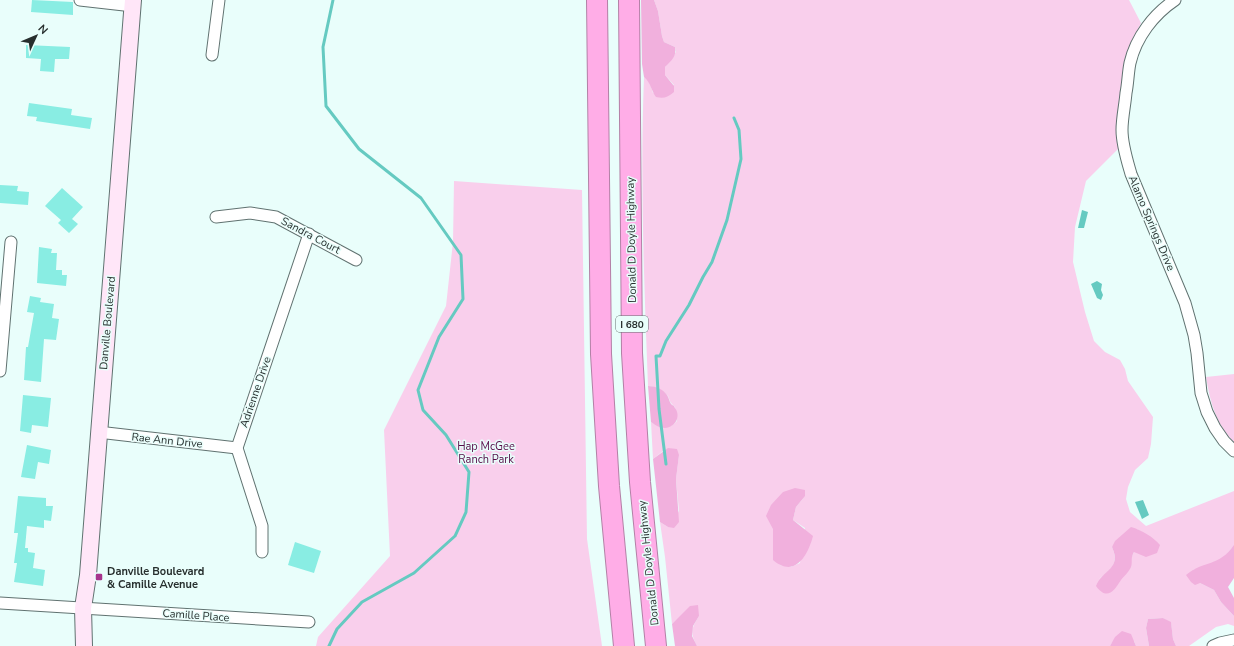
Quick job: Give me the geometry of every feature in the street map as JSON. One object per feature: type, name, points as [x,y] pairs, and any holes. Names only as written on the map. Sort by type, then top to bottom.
[{"type":"highway","name":"I 680","points":[[597,0],[601,361],[609,486],[624,646]]},
{"type":"highway","name":"Donald D Doyle Highway","points":[[629,0],[632,352],[640,482],[656,646]]},
{"type":"main road","name":"Danville Boulevard","points":[[84,646],[83,608],[88,574],[133,3]]},
{"type":"street","points":[[80,0],[133,3]]},
{"type":"street","points":[[212,55],[219,0]]},
{"type":"street","name":"Alamo Springs Drive","points":[[1175,0],[1154,18],[1140,38],[1134,51],[1130,65],[1123,120],[1123,140],[1125,154],[1131,174],[1185,303],[1194,335],[1201,393],[1207,412],[1224,441],[1234,451]]},
{"type":"street","name":"Sandra Court","points":[[216,217],[250,213],[276,217],[356,260]]},
{"type":"street","name":"Adrienne Drive","points":[[237,448],[308,234]]},
{"type":"street","points":[[0,372],[11,242]]},
{"type":"street","name":"Rae Ann Drive","points":[[98,432],[237,448]]},
{"type":"street","points":[[237,448],[262,526],[262,552]]},
{"type":"street","name":"Camille Place","points":[[0,603],[309,622]]},
{"type":"street","points":[[1213,646],[1220,642],[1234,640]]},
{"type":"green space","points":[[654,0],[1129,0],[1141,23],[1132,42],[1119,148],[1086,181],[1075,227],[1073,262],[1085,312],[1094,341],[1105,352],[1120,360],[1125,369],[1128,381],[1153,417],[1151,444],[1148,458],[1135,470],[1128,487],[1126,499],[1130,512],[1146,526],[1234,491],[1234,546],[1217,562],[1193,570],[1200,583],[1214,590],[1221,602],[1234,616],[1234,626],[1228,624],[1216,627],[1189,646],[1176,646],[1173,639],[1171,623],[1163,618],[1148,619],[1146,628],[1149,646],[1136,646],[1134,641],[1112,643],[1110,646],[697,646],[693,638],[692,631],[699,616],[681,616],[672,624],[660,522],[668,527],[679,511],[676,479],[679,455],[663,451],[653,459],[651,422],[658,426],[668,427],[677,421],[675,407],[671,403],[668,396],[659,389],[648,386],[643,232],[642,154],[644,77],[649,82],[653,93],[674,85],[665,75],[665,67],[676,52],[675,47],[664,42],[658,11]],"holes":[[[805,496],[796,507],[793,520],[805,528],[800,563],[791,567],[780,565],[773,529]],[[1137,529],[1144,533],[1131,558],[1099,579],[1108,572],[1113,565],[1115,557],[1112,547]]]},
{"type":"green space","name":"Hap McGee Ranch Park","points":[[454,181],[582,190],[587,539],[602,646],[316,646],[318,637],[390,556],[384,430],[446,306],[453,242]]},
{"type":"green space","points":[[1234,374],[1234,442],[1218,420],[1206,377]]},
{"type":"shaded area","points":[[641,0],[654,0],[658,11],[664,42],[675,47],[674,56],[665,67],[665,75],[674,86],[674,92],[666,97],[656,97],[644,77],[642,64]]},
{"type":"shaded area","points":[[648,386],[656,387],[663,391],[677,411],[678,414],[676,421],[672,426],[663,428],[651,422]]},
{"type":"shaded area","points":[[668,448],[677,449],[679,455],[676,479],[679,522],[674,528],[668,527],[660,522],[653,459]]},
{"type":"shaded area","points":[[795,488],[805,490],[805,496],[796,507],[793,520],[813,536],[804,557],[794,566],[788,567],[773,560],[773,529],[766,516],[771,505],[783,492]]},
{"type":"shaded area","points":[[1131,527],[1143,532],[1160,545],[1157,553],[1146,557],[1134,552],[1129,571],[1113,591],[1107,594],[1104,593],[1096,586],[1099,580],[1113,565],[1115,560],[1112,547],[1115,541]]},
{"type":"shaded area","points":[[1234,545],[1234,578],[1228,587],[1234,598],[1234,616],[1221,602],[1214,590],[1200,583],[1195,585],[1186,575],[1199,567],[1223,557]]},
{"type":"shaded area","points":[[698,605],[699,616],[693,626],[692,636],[697,646],[675,646],[672,624],[690,606]]},
{"type":"shaded area","points":[[1163,618],[1171,622],[1173,639],[1176,646],[1149,646],[1146,628],[1148,619]]},
{"type":"shaded area","points":[[1122,631],[1131,634],[1136,646],[1110,646],[1115,637]]},
{"type":"water","points":[[1082,210],[1088,212],[1084,228],[1078,228]]},
{"type":"water","points":[[1097,281],[1102,284],[1101,290],[1103,295],[1101,300],[1097,298],[1091,284]]},
{"type":"water","points":[[1143,500],[1149,515],[1142,519],[1135,502]]},
{"type":"building","points":[[32,0],[73,2],[73,15],[31,12]]},
{"type":"building","points":[[26,45],[70,47],[69,59],[55,59],[54,72],[40,71],[41,59],[26,58]]},
{"type":"building","points":[[29,103],[72,109],[71,115],[92,118],[90,129],[36,121],[37,117],[27,116]]},
{"type":"building","points":[[0,185],[18,186],[17,191],[29,192],[28,205],[0,203]]},
{"type":"building","points":[[62,188],[83,207],[72,219],[78,224],[69,233],[58,223],[61,220],[45,206]]},
{"type":"building","points":[[39,247],[52,249],[51,253],[57,253],[56,270],[62,270],[62,275],[67,275],[66,286],[37,283]]},
{"type":"building","points":[[30,296],[41,298],[40,302],[54,304],[52,318],[59,319],[56,340],[44,339],[41,382],[24,380],[26,347],[28,347],[34,313],[27,312]]},
{"type":"building","points":[[23,395],[51,398],[48,427],[32,425],[31,433],[20,431]]},
{"type":"building","points":[[27,445],[51,450],[49,464],[38,462],[35,479],[21,477]]},
{"type":"building","points":[[18,496],[46,498],[46,506],[53,506],[51,521],[44,520],[44,528],[27,526],[25,548],[28,548],[28,552],[35,553],[33,568],[45,570],[43,586],[14,582],[17,563],[14,563],[18,533],[14,533]]},
{"type":"building","points":[[295,542],[321,551],[314,573],[288,565]]},
{"type":"waterway","points":[[329,646],[337,629],[362,602],[414,573],[455,536],[466,512],[469,472],[446,435],[423,410],[418,390],[439,337],[463,299],[461,255],[421,198],[359,149],[326,106],[323,47],[333,0]]},
{"type":"waterway","points":[[666,464],[659,409],[656,356],[660,356],[666,341],[689,305],[712,262],[727,220],[741,159],[739,130],[734,118]]},
{"type":"place","name":"Danville Boulevard & Camille Avenue","points":[[99,577]]}]
